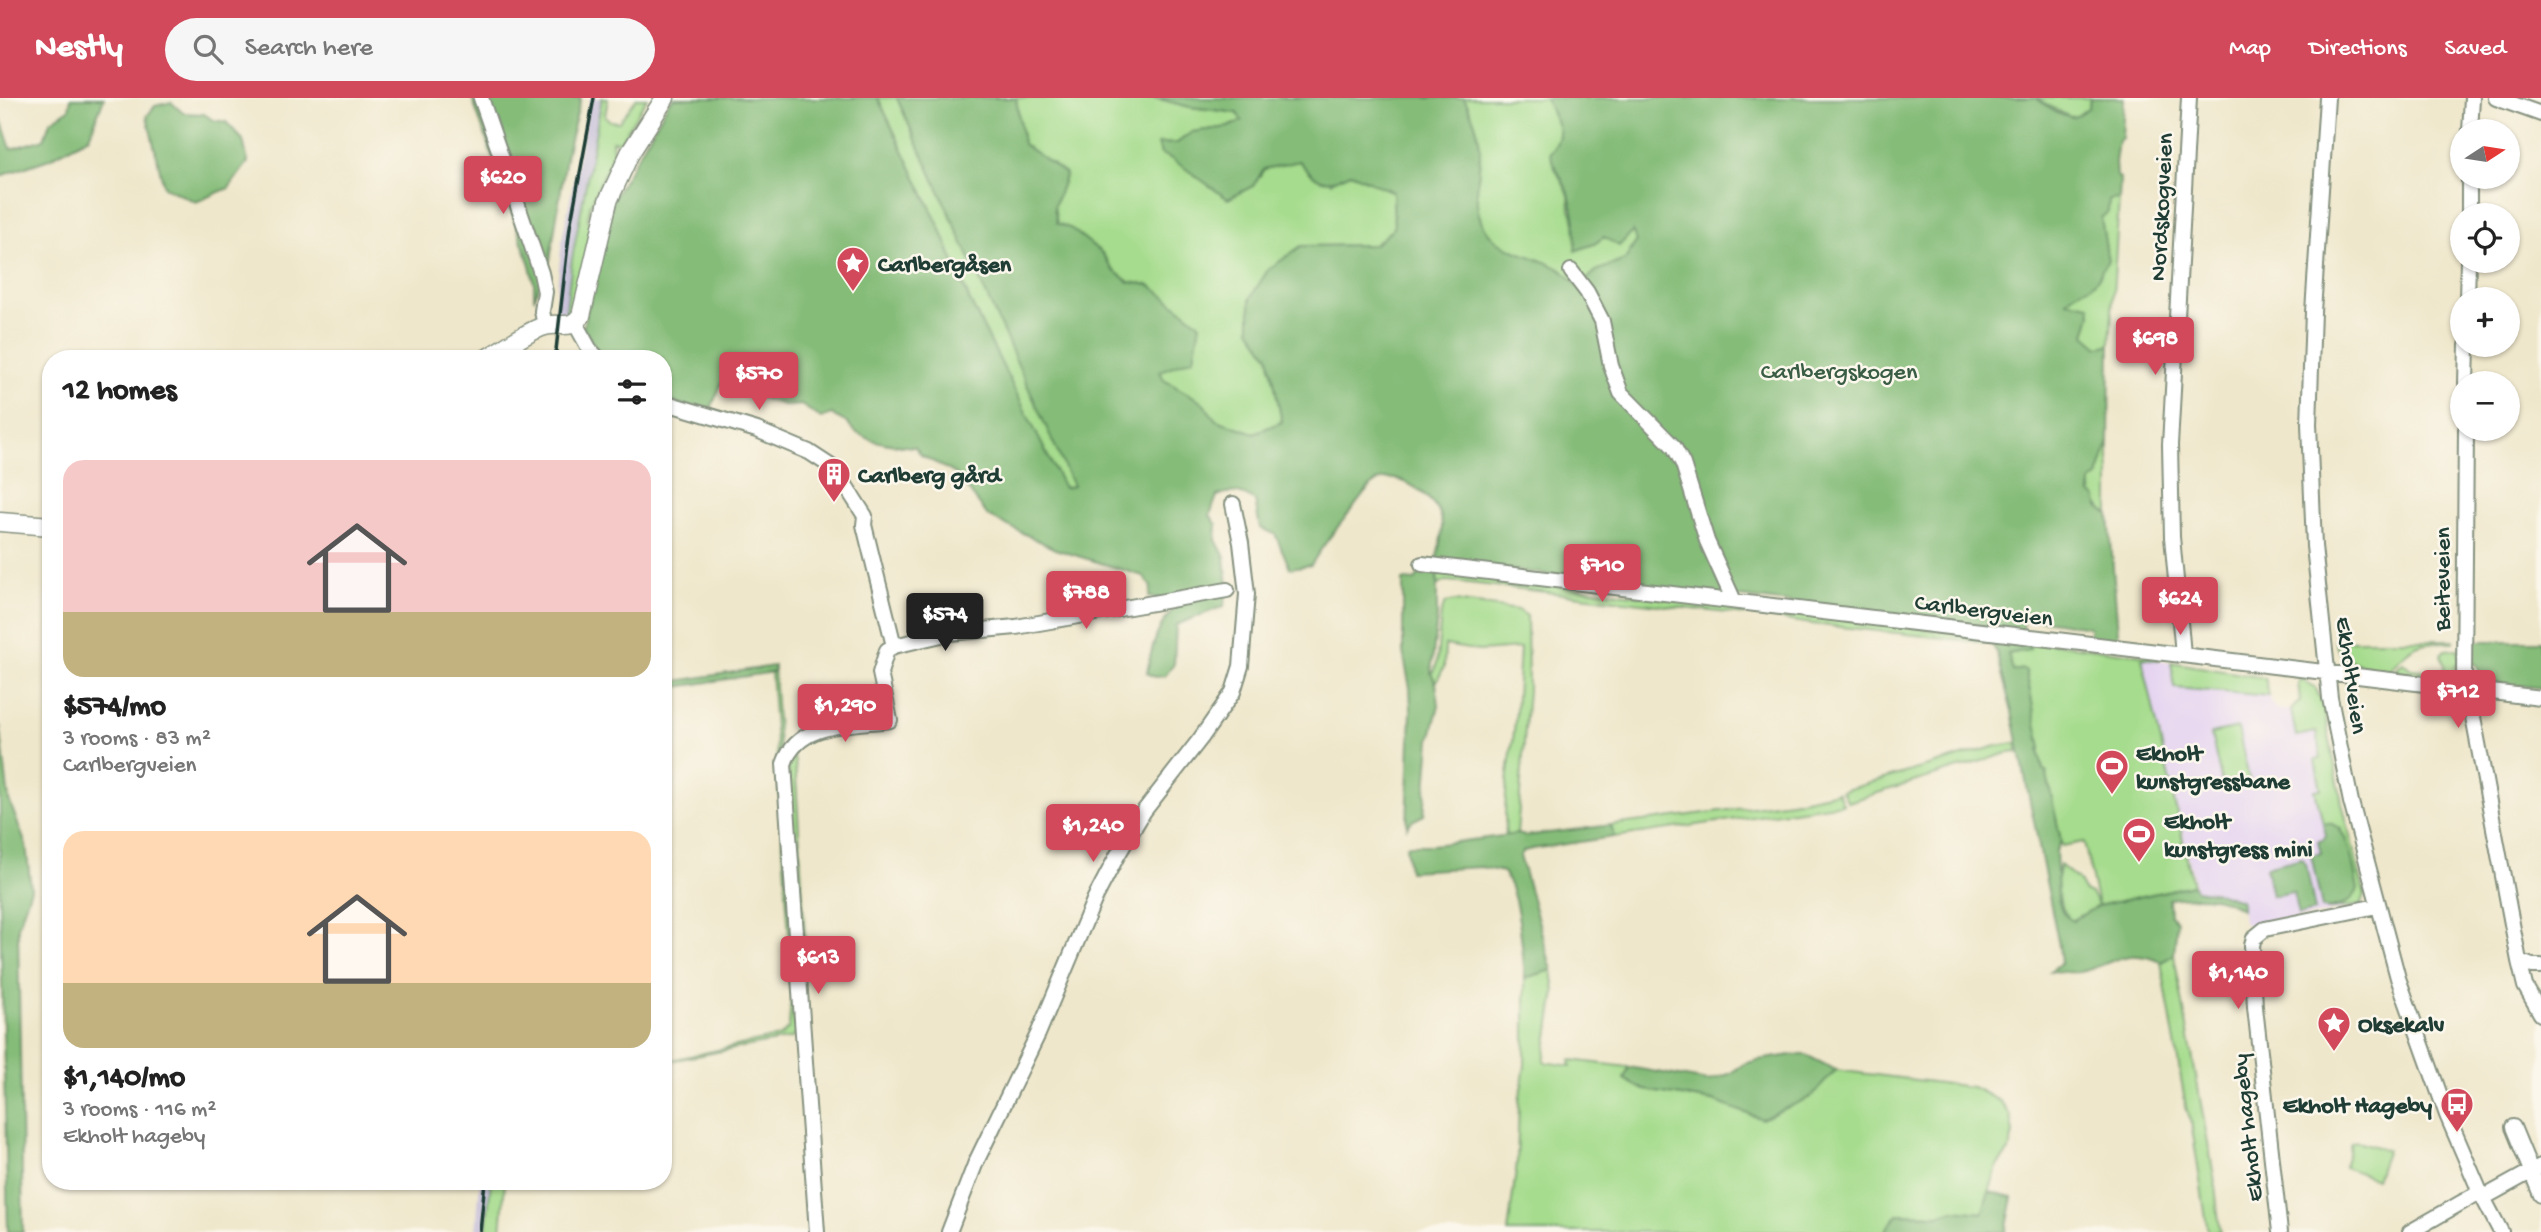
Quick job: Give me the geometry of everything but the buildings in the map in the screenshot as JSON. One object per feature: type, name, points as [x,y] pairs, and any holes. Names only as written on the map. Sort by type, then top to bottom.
[{"type":"main road","points":[[503,350],[549,326],[575,323],[584,306],[608,201],[630,153],[665,98]]},
{"type":"main road","points":[[0,522],[42,525]]},
{"type":"street","points":[[481,98],[541,273],[545,292],[542,311],[549,326]]},
{"type":"street","name":"Nordskogveien","points":[[2183,654],[2172,537],[2170,445],[2189,98]]},
{"type":"street","name":"Ekholtveien","points":[[2327,98],[2313,312],[2309,424],[2314,546],[2330,698],[2351,802],[2377,906],[2417,1034],[2447,1115],[2481,1195],[2501,1232]]},
{"type":"street","points":[[2471,119],[2472,98]]},
{"type":"street","points":[[2496,98],[2541,114]]},
{"type":"street","points":[[1571,271],[1587,292],[1602,321],[1611,366],[1621,393],[1674,447],[1683,464],[1707,541],[1734,601]]},
{"type":"street","points":[[575,323],[591,350]]},
{"type":"street","points":[[672,405],[757,430],[809,452],[835,469],[865,516],[866,536],[894,646]]},
{"type":"street","name":"Beiteveien","points":[[2466,441],[2463,669],[2519,961],[2525,986],[2541,1014]]},
{"type":"street","points":[[949,1232],[976,1162],[1038,1034],[1095,898],[1117,856],[1144,811],[1233,692],[1241,666],[1247,594],[1233,504]]},
{"type":"street","name":"Carlbergveien","points":[[1422,564],[2541,698]]},
{"type":"street","points":[[817,1232],[783,764],[790,750],[814,731],[890,720],[880,673],[887,650],[894,646],[950,634],[1016,627],[1227,590]]},
{"type":"street","name":"Ekholt hageby","points":[[2280,1232],[2255,1007],[2252,945],[2254,938],[2265,929],[2377,906]]},
{"type":"street","points":[[2519,961],[2541,966]]},
{"type":"street","points":[[2513,1128],[2535,1169],[2541,1195]]},
{"type":"street","points":[[2410,1232],[2535,1169]]},
{"type":"shaded area","points":[[590,98],[602,98],[572,259],[565,320],[554,320],[562,240]]},
{"type":"shaded area","points":[[2142,657],[2265,678],[2271,702],[2275,708],[2281,710],[2291,710],[2300,701],[2298,680],[2307,681],[2316,689],[2323,705],[2342,803],[2365,896],[2358,907],[2256,927],[2243,923],[2241,900],[2196,890]]},
{"type":"shaded area","points":[[479,1190],[490,1190],[486,1232],[476,1232]]},
{"type":"green space","points":[[71,98],[104,98],[89,137],[49,159],[0,176],[0,117],[11,149],[44,139],[50,122],[69,109]]},
{"type":"green space","points":[[472,98],[581,98],[567,151],[550,260],[534,299],[530,265]]},
{"type":"green space","points":[[602,98],[608,98],[605,116],[610,121],[619,122],[637,98],[647,98],[620,142],[612,141],[613,153],[590,206],[588,219],[593,234],[579,307],[565,320],[572,259]]},
{"type":"green space","name":"Carlbergskogen","points":[[674,98],[878,98],[940,228],[969,299],[1064,488],[1073,486],[897,98],[1016,98],[1023,144],[1066,174],[1054,207],[1057,223],[1072,229],[1102,253],[1113,270],[1129,282],[1150,285],[1200,324],[1194,358],[1160,371],[1164,380],[1201,401],[1216,420],[1254,433],[1282,422],[1269,356],[1250,329],[1250,298],[1268,270],[1301,246],[1374,245],[1394,228],[1393,192],[1351,173],[1334,180],[1322,180],[1299,161],[1264,169],[1253,186],[1228,199],[1161,154],[1158,144],[1177,143],[1192,132],[1228,127],[1242,121],[1237,113],[1190,107],[1155,98],[1464,98],[1475,123],[1479,142],[1478,212],[1488,232],[1504,245],[1556,267],[1579,287],[1596,271],[1625,260],[1636,242],[1633,231],[1619,246],[1604,237],[1575,251],[1576,229],[1571,202],[1550,153],[1559,138],[1558,125],[1546,98],[2036,98],[2060,113],[2074,117],[2089,107],[2090,98],[2124,98],[2122,138],[2118,141],[2115,162],[2116,176],[2120,179],[2119,199],[2109,200],[2108,212],[2101,218],[2108,261],[2095,282],[2067,301],[2090,305],[2091,314],[2085,335],[2099,347],[2110,345],[2109,441],[2098,477],[2091,481],[2090,493],[2097,498],[2098,507],[2109,514],[2119,647],[2089,641],[2089,627],[2024,617],[2023,631],[1436,561],[1442,529],[1438,510],[1416,488],[1396,479],[1387,479],[1378,481],[1367,490],[1330,536],[1311,565],[1290,568],[1275,534],[1260,528],[1255,501],[1236,493],[1217,496],[1210,515],[1217,525],[1216,540],[1225,557],[1228,586],[1224,606],[1176,625],[1174,664],[1165,676],[1155,677],[1147,673],[1158,633],[1169,615],[1184,602],[1149,597],[1151,587],[1143,576],[1055,549],[988,516],[956,474],[921,455],[915,447],[872,440],[857,433],[832,414],[821,418],[801,405],[787,406],[759,397],[723,380],[709,413],[672,402],[672,350],[598,350],[583,328],[614,197],[669,102]]},
{"type":"green space","points":[[878,98],[897,98],[1074,486],[1063,488],[969,299],[940,228]]},
{"type":"green space","points":[[1016,98],[1155,98],[1190,107],[1237,113],[1243,121],[1228,127],[1193,132],[1177,143],[1159,144],[1161,154],[1253,186],[1264,169],[1299,161],[1331,182],[1350,173],[1393,191],[1394,228],[1374,245],[1301,246],[1250,329],[1269,356],[1282,422],[1254,433],[1216,420],[1201,401],[1164,380],[1159,371],[1150,285],[1129,282],[1113,270],[1102,253],[1072,229],[1057,223],[1054,207],[1066,174],[1023,144]]},
{"type":"green space","points":[[1464,98],[1546,98],[1560,128],[1554,166],[1569,195],[1570,209],[1577,227],[1576,250],[1594,244],[1604,237],[1634,231],[1636,242],[1625,260],[1596,271],[1579,288],[1556,267],[1505,246],[1488,232],[1478,212],[1477,202],[1479,142],[1475,123]]},
{"type":"green space","points":[[2036,98],[2090,98],[2089,107],[2077,116],[2070,117]]},
{"type":"green space","points":[[171,102],[183,113],[204,114],[213,120],[226,122],[243,140],[248,162],[229,188],[196,202],[164,187],[147,116],[155,106]]},
{"type":"green space","points":[[2119,199],[2110,345],[2099,347],[2085,335],[2091,314],[2090,305],[2067,301],[2100,276],[2102,267],[2108,261],[2101,218],[2109,200]]},
{"type":"green space","points":[[2109,441],[2109,514],[2094,500],[2091,480],[2098,477]]},
{"type":"green space","points":[[1422,569],[1437,571],[1437,617],[1431,673],[1436,683],[1439,705],[1430,740],[1424,815],[1407,827],[1411,710],[1403,652],[1403,580],[1415,581]]},
{"type":"green space","points":[[1437,571],[1741,608],[1745,615],[1460,582],[1446,581],[1438,585]]},
{"type":"green space","points":[[1455,601],[1518,610],[1527,616],[1528,690],[1517,834],[1506,836],[1505,812],[1516,717],[1520,648],[1480,651],[1445,645],[1444,667],[1436,683],[1431,673],[1437,662],[1441,613],[1445,603]]},
{"type":"green space","points":[[1749,607],[1994,638],[1991,643],[1812,624],[1751,615]]},
{"type":"green space","points":[[1994,638],[2030,640],[2029,650],[2008,654],[2013,671],[2026,671],[2043,770],[2046,771],[2061,841],[2056,851],[2058,899],[2063,913],[2072,921],[2098,906],[2193,885],[2196,890],[2241,900],[2241,909],[2215,898],[2169,899],[2170,915],[2177,921],[2174,955],[2161,962],[2128,956],[2079,972],[2050,971],[2061,963],[2059,946],[2012,712],[1996,651],[1991,643]]},
{"type":"green space","points":[[2334,640],[2454,642],[2431,642],[2417,646],[2389,670],[2363,666],[2349,660],[2338,649]]},
{"type":"green space","name":"Ekholt kunstgressbane","points":[[2033,641],[2158,657],[2159,660],[2142,658],[2193,885],[2098,906],[2071,921],[2063,909],[2058,894],[2060,865],[2078,880],[2084,891],[2091,894],[2098,905],[2084,842],[2062,846],[2046,771],[2043,771],[2026,671],[2013,671],[2008,654],[2029,650]]},
{"type":"green space","points":[[2468,641],[2541,641],[2541,688],[2497,683],[2493,678],[2481,675],[2476,664],[2468,662]]},
{"type":"green space","points":[[2459,649],[2459,665],[2456,665],[2454,675],[2450,678],[2395,670],[2403,662],[2412,669],[2443,673],[2441,654],[2445,650]]},
{"type":"green space","points":[[2171,662],[2265,678],[2269,696],[2175,688]]},
{"type":"green space","points":[[774,666],[774,672],[672,688],[672,682]]},
{"type":"green space","points":[[771,671],[774,672],[797,1033],[792,1038],[672,1060],[781,1036],[789,1027],[792,980]]},
{"type":"green space","points":[[2301,679],[2316,689],[2323,705],[2342,803],[2365,896],[2361,905],[2326,910],[2347,903],[2341,829],[2323,823],[2315,790],[2321,789],[2315,760],[2321,759],[2316,732],[2296,736],[2291,710],[2300,701],[2298,682]]},
{"type":"green space","points":[[0,725],[9,800],[26,845],[31,889],[18,927],[23,1232],[8,1232],[0,903]]},
{"type":"green space","points":[[2238,728],[2250,783],[2223,788],[2211,734]]},
{"type":"green space","points":[[2016,743],[2018,752],[1848,802],[1842,791],[1997,746]]},
{"type":"green space","points":[[793,756],[805,939],[802,938],[788,765]]},
{"type":"green space","points":[[1838,792],[1843,804],[1614,837],[1611,825],[1791,802]]},
{"type":"green space","points":[[2323,823],[2332,824],[2345,838],[2358,889],[2348,902],[2338,907],[2322,908],[2311,855],[2321,853],[2318,841],[2323,840],[2326,835]]},
{"type":"green space","points":[[1611,825],[1614,837],[1532,849],[1524,851],[1520,856],[1552,970],[1525,978],[1517,908],[1503,872],[1481,867],[1409,871],[1406,845],[1433,845]]},
{"type":"green space","points":[[2302,858],[2306,864],[2315,911],[2298,915],[2293,892],[2272,896],[2266,867]]},
{"type":"green space","points":[[2174,955],[2214,1176],[2220,1232],[2208,1232],[2191,1121],[2186,1107],[2161,962]]},
{"type":"green space","points":[[1552,970],[1555,992],[1544,1062],[1571,1066],[1570,1060],[1629,1067],[1624,1079],[1644,1090],[1713,1101],[1762,1119],[1836,1070],[1972,1087],[2000,1101],[2010,1116],[2013,1133],[2009,1151],[1997,1166],[1983,1213],[1954,1210],[1939,1215],[1898,1214],[1884,1232],[1508,1232],[1517,1163],[1519,1102],[1525,1066],[1525,978]]},
{"type":"green space","points":[[1791,1055],[1806,1055],[1836,1070],[1811,1097],[1762,1119],[1713,1101],[1644,1090],[1624,1079],[1629,1067],[1708,1081],[1729,1074],[1744,1064]]},
{"type":"green space","points":[[2357,1141],[2387,1150],[2376,1179],[2344,1167],[2351,1143]]},
{"type":"green space","points":[[490,1190],[504,1190],[501,1232],[486,1232]]},
{"type":"green space","points":[[1989,1192],[2013,1197],[2006,1232],[1884,1232],[1898,1214],[1939,1215],[1954,1210],[1982,1213]]},
{"type":"railway","points":[[556,350],[570,227],[594,98]]},
{"type":"railway","points":[[480,1232],[484,1190]]},
{"type":"place","name":"Carlbergåsen","points":[[853,293]]},
{"type":"place","name":"Carlberg gård","points":[[834,504]]},
{"type":"place","name":"Ekholt kunstgressbane","points":[[2112,796]]},
{"type":"place","name":"Ekholt kunstgress mini","points":[[2139,864]]},
{"type":"place","name":"Oksekalv","points":[[2334,1053]]},
{"type":"place","name":"Ekholt Hageby","points":[[2457,1134]]}]
